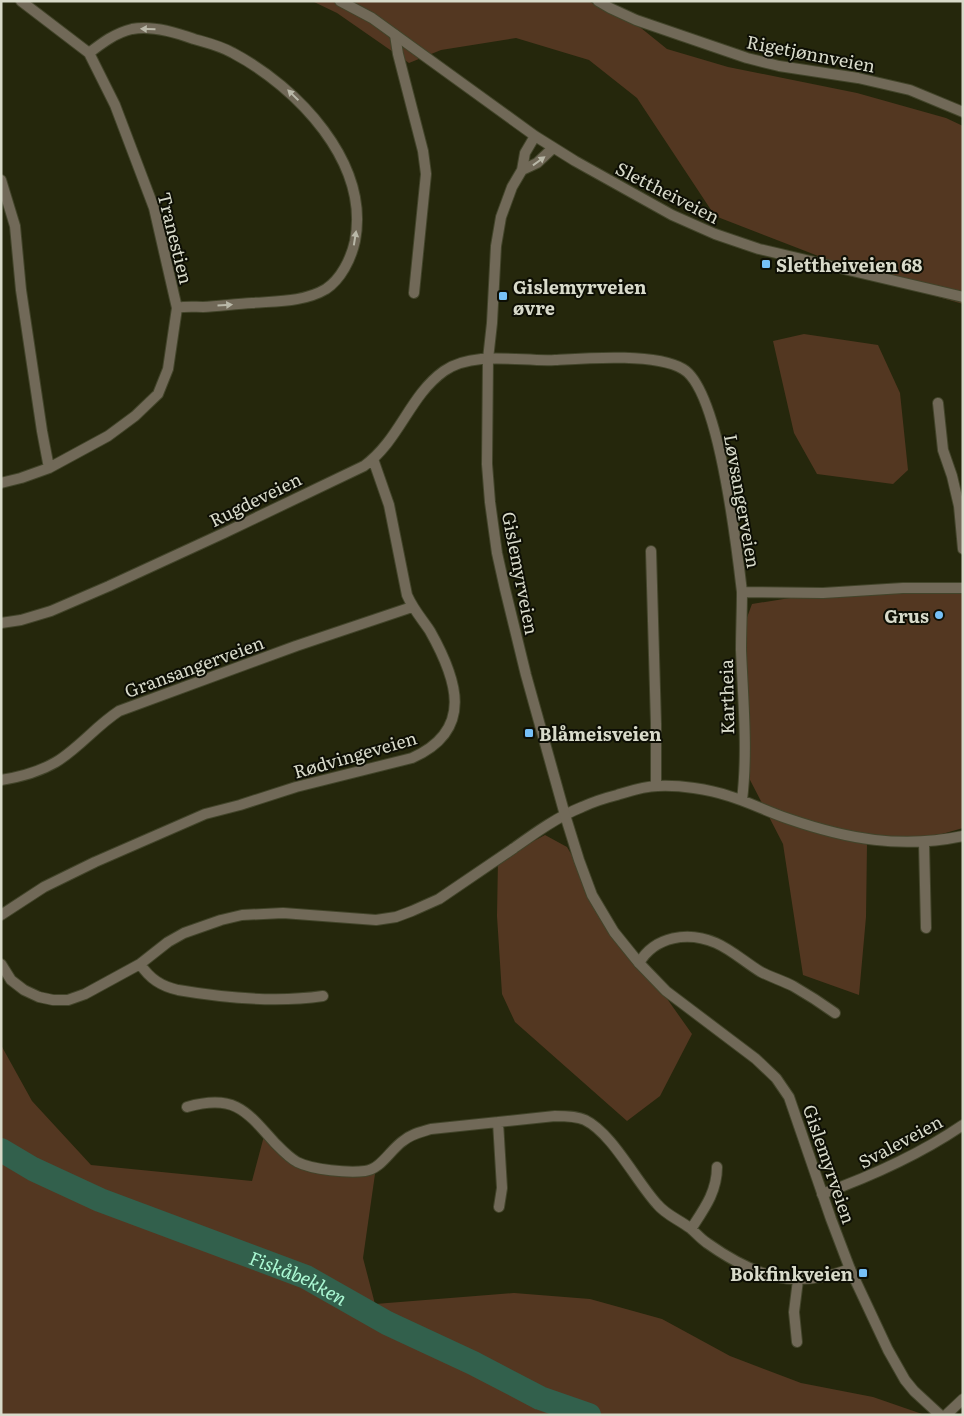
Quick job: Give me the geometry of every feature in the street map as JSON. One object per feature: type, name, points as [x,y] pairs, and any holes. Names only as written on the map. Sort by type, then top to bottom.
[{"type":"street","name":"Tranestien","points":[[1,483],[49,468],[108,436],[135,416],[158,394],[168,369],[177,308],[154,208],[115,105],[89,53],[21,1]]},
{"type":"street","name":"Slettheiveien","points":[[340,1],[372,18],[553,148],[654,206],[736,243],[794,259],[963,297]]},
{"type":"street","name":"Rigetjønnveien","points":[[598,1],[636,20],[746,58],[779,66],[858,78],[910,90],[963,112]]},
{"type":"street","points":[[89,53],[111,37],[123,32],[151,28],[186,36],[233,53],[279,82],[304,106],[327,135],[350,179],[356,207],[356,235],[350,259],[328,287],[318,293],[290,300],[177,308]]},
{"type":"street","points":[[395,35],[398,54],[423,151],[426,174],[414,293]]},
{"type":"street","name":"Gislemyrveien","points":[[535,136],[525,153],[522,170],[506,203],[498,233],[488,358],[487,464],[497,552],[526,675],[579,860],[592,895],[610,926],[639,963],[666,991],[756,1059],[776,1078],[789,1097],[850,1269],[896,1366],[914,1390],[940,1415]]},
{"type":"street","points":[[522,170],[537,163],[553,148]]},
{"type":"street","points":[[1,180],[15,226],[24,306],[49,468]]},
{"type":"street","name":"Rugdeveien","points":[[1,624],[21,620],[51,610],[109,586],[354,471],[373,459],[394,435],[417,398],[436,378],[446,370],[462,363],[488,358]]},
{"type":"street","name":"Løvsangerveien","points":[[488,358],[553,360],[634,359],[671,363],[684,369],[693,378],[706,403],[722,457],[742,592],[823,593],[903,588],[963,588]]},
{"type":"street","points":[[938,403],[943,450],[952,476],[959,506],[963,549]]},
{"type":"street","name":"Rødvingeveien","points":[[1,915],[44,887],[95,862],[205,814],[296,787],[412,758],[427,751],[440,741],[450,727],[455,706],[453,682],[444,658],[429,630],[412,607],[406,588],[389,506],[373,459]]},
{"type":"street","points":[[651,552],[656,786]]},
{"type":"street","name":"Kartheia","points":[[742,592],[741,647],[744,715],[744,785],[742,800]]},
{"type":"street","name":"Gransangerveien","points":[[1,780],[32,773],[57,761],[119,711],[296,646],[412,607]]},
{"type":"street","points":[[1,964],[11,980],[24,990],[39,997],[53,1000],[68,1000],[84,994],[140,964],[168,942],[184,933],[221,920],[242,916],[283,913],[368,921],[396,916],[439,899],[527,838],[582,806],[629,791],[656,786],[709,791],[727,795],[787,819],[843,835],[888,842],[924,842],[963,836]]},
{"type":"street","points":[[924,842],[926,928]]},
{"type":"street","points":[[639,963],[651,947],[674,937],[704,939],[717,944],[762,972],[792,986],[835,1013]]},
{"type":"street","points":[[140,964],[152,979],[164,987],[187,992],[288,1000],[323,996]]},
{"type":"street","points":[[187,1107],[209,1102],[228,1103],[237,1106],[249,1115],[280,1148],[297,1162],[316,1167],[355,1172],[376,1168],[398,1144],[418,1132],[446,1126],[571,1116],[585,1120],[606,1136],[666,1214],[690,1228],[721,1252],[752,1269],[783,1279],[798,1280],[829,1276],[850,1269]]},
{"type":"street","points":[[498,1122],[502,1188],[499,1207]]},
{"type":"street","name":"Svaleveien","points":[[822,1194],[861,1180],[913,1156],[963,1125]]},
{"type":"street","points":[[690,1228],[705,1210],[715,1188],[717,1167]]},
{"type":"street","points":[[797,1342],[794,1312],[798,1280]]},
{"type":"street","points":[[946,1415],[963,1399]]},
{"type":"shaded area","points":[[312,1],[588,1],[641,28],[667,49],[728,67],[857,93],[946,118],[963,126],[963,304],[857,271],[715,216],[637,98],[589,60],[516,38],[441,50],[409,63],[337,13]]},
{"type":"shaded area","points":[[804,334],[878,345],[900,393],[908,470],[893,484],[817,474],[794,433],[773,341]]},
{"type":"shaded area","points":[[963,588],[963,828],[942,834],[867,844],[866,917],[859,995],[803,975],[783,844],[749,778],[744,707],[742,631],[752,604],[827,592]]},
{"type":"shaded area","points":[[545,835],[567,847],[605,911],[692,1034],[660,1096],[627,1121],[515,1022],[502,994],[497,916],[498,860]]},
{"type":"shaded area","points":[[1,1045],[32,1101],[91,1165],[252,1181],[264,1136],[331,1175],[376,1167],[363,1258],[375,1304],[514,1293],[590,1299],[662,1319],[730,1356],[801,1383],[873,1397],[925,1415],[1,1415]]},
{"type":"waterway","name":"Fiskåbekken","points":[[1,1150],[33,1169],[100,1200],[306,1277],[387,1323],[473,1363],[540,1398],[589,1415]]},
{"type":"place","name":"Slettheiveien 68","points":[[766,264]]},
{"type":"place","name":"Gislemyrveien øvre","points":[[503,296]]},
{"type":"place","name":"Grus","points":[[939,615]]},
{"type":"place","name":"Blåmeisveien","points":[[529,733]]},
{"type":"place","name":"Bokfinkveien","points":[[863,1273]]}]
